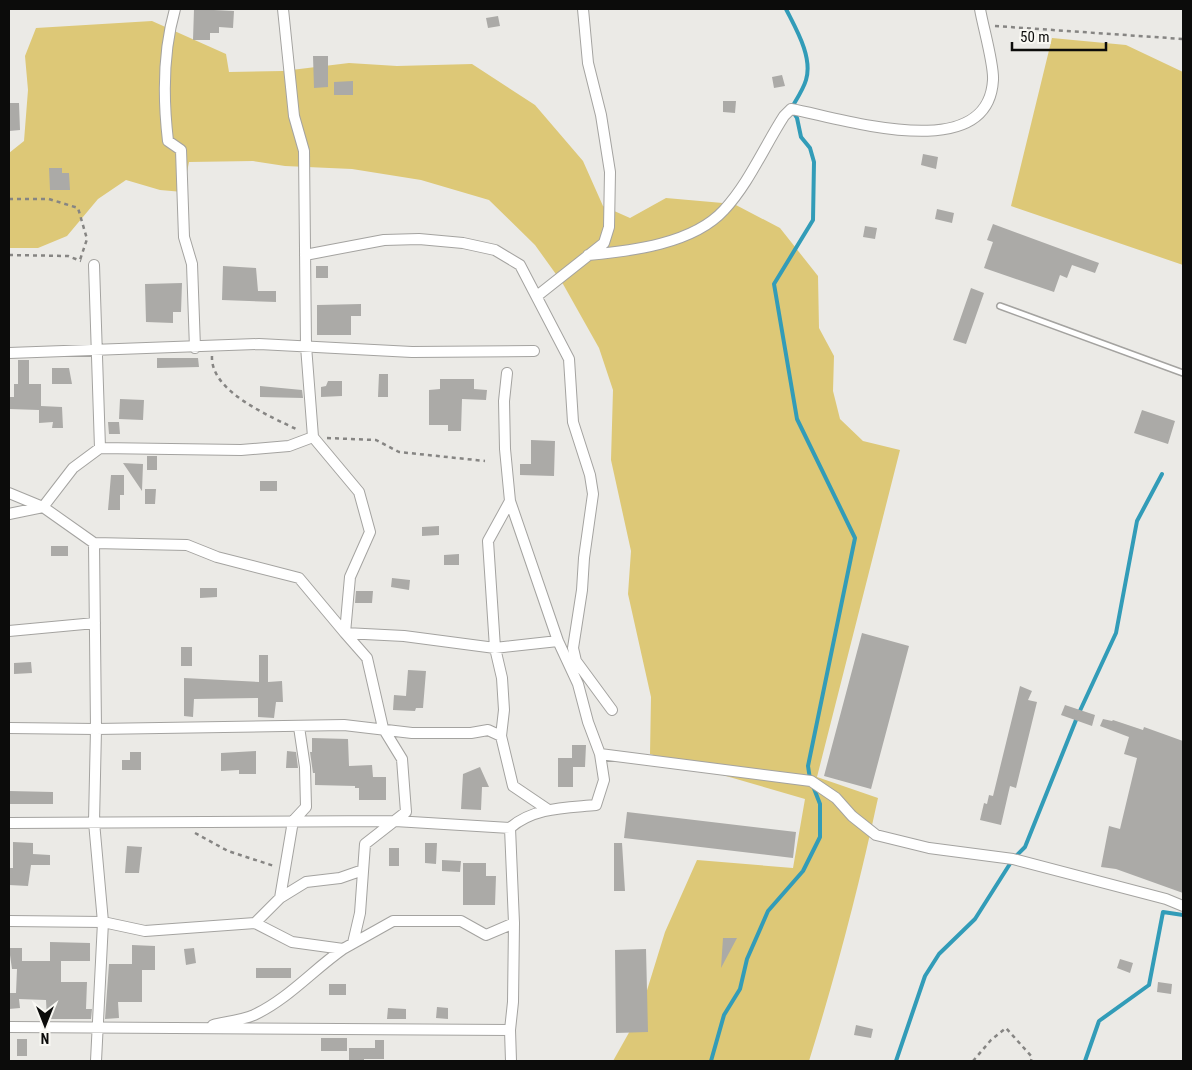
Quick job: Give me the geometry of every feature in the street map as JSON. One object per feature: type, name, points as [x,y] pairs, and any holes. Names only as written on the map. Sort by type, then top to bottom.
[{"type":"street","points":[[175,9],[171,24],[164,104],[168,141],[181,150],[184,236],[192,264],[195,348]]},
{"type":"street","points":[[283,9],[294,116],[304,151],[306,346],[313,437],[359,492],[370,532],[350,578],[345,633]]},
{"type":"street","points":[[537,296],[604,243],[609,226],[610,189],[601,115],[588,63],[583,9]]},
{"type":"street","points":[[588,255],[624,252],[654,246],[683,236],[708,223],[723,211],[738,193],[784,116],[791,109],[857,123],[927,132],[948,129],[969,122],[987,104],[993,79],[980,9]]},
{"type":"street","points":[[305,255],[384,240],[419,239],[463,242],[495,250],[520,265],[569,359],[573,422],[590,475],[593,494],[573,648],[576,661],[612,710]]},
{"type":"street","points":[[94,266],[100,448]]},
{"type":"street","points":[[9,353],[195,348],[259,344],[412,352],[534,351]]},
{"type":"street","points":[[9,823],[395,821],[510,828],[521,818],[547,810],[596,805],[604,780],[600,754],[588,722],[578,684],[558,641],[510,501],[504,420],[508,372]]},
{"type":"street","points":[[9,514],[43,508],[73,468],[100,448],[241,450],[289,446],[313,437]]},
{"type":"street","points":[[9,493],[43,508],[94,543],[187,545],[217,558],[299,578],[367,658],[382,728],[402,759],[406,812],[365,844],[360,913],[353,943]]},
{"type":"street","points":[[510,501],[488,541],[495,648],[502,678],[504,710],[501,736],[513,786],[547,810]]},
{"type":"street","points":[[94,543],[96,729],[94,822],[103,922],[96,1028],[96,1061]]},
{"type":"street","points":[[9,631],[95,623]]},
{"type":"street","points":[[345,633],[404,636],[495,648],[558,641]]},
{"type":"street","points":[[9,728],[299,727],[344,724],[412,733],[471,733],[488,730],[501,736]]},
{"type":"street","points":[[280,898],[293,821],[306,807],[305,767],[299,727]]},
{"type":"street","points":[[600,754],[811,781],[836,798],[852,816],[876,835],[929,848],[1013,859],[1166,899],[1183,906]]},
{"type":"street","points":[[510,828],[514,923],[513,1002],[510,1030],[511,1061]]},
{"type":"street","points":[[255,923],[280,898],[306,882],[340,878],[363,870]]},
{"type":"street","points":[[9,921],[103,922],[145,931],[255,923],[292,942],[343,949]]},
{"type":"street","points":[[48,1026],[96,1028],[202,1027],[253,1015],[299,986],[317,967],[343,949],[393,921],[461,921],[486,935],[514,923]]},
{"type":"street","points":[[9,1027],[510,1030]]},
{"type":"lane","points":[[1000,306],[1183,373]]},
{"type":"path","points":[[983,25],[1183,39]]},
{"type":"path","points":[[9,199],[50,199],[78,208],[87,239],[80,260]]},
{"type":"path","points":[[9,255],[68,256],[94,266]]},
{"type":"path","points":[[213,347],[212,362],[222,381],[246,405],[313,437],[376,440],[399,452],[485,461]]},
{"type":"path","points":[[181,822],[202,838],[214,842],[228,851],[285,870]]},
{"type":"path","points":[[973,1061],[991,1040],[1006,1028],[1032,1057],[1031,1061]]},
{"type":"shaded area","points":[[152,21],[226,54],[229,72],[283,71],[349,63],[397,66],[472,64],[535,105],[583,161],[603,206],[630,218],[666,198],[734,204],[780,228],[818,276],[819,328],[834,356],[833,391],[840,419],[863,441],[900,450],[817,777],[878,798],[846,930],[809,1061],[613,1061],[640,1013],[665,932],[697,860],[793,868],[805,799],[650,754],[651,697],[628,594],[631,551],[611,460],[613,390],[599,348],[563,284],[535,245],[489,200],[421,180],[352,169],[285,166],[253,161],[189,162],[183,192],[160,190],[126,180],[98,199],[67,236],[38,248],[9,248],[9,153],[24,141],[28,90],[25,56],[36,28]]},
{"type":"shaded area","points":[[1052,38],[1126,45],[1183,72],[1183,265],[1011,206]]},
{"type":"building","points":[[194,9],[234,11],[233,28],[219,27],[219,33],[210,33],[210,40],[193,40]]},
{"type":"building","points":[[498,16],[500,26],[488,28],[486,18]]},
{"type":"building","points":[[313,56],[328,56],[328,87],[314,88]]},
{"type":"building","points":[[782,75],[785,86],[774,88],[772,77]]},
{"type":"building","points":[[353,81],[353,95],[334,95],[334,82]]},
{"type":"building","points":[[723,101],[736,101],[735,113],[723,112]]},
{"type":"building","points":[[9,103],[19,103],[20,130],[9,131]]},
{"type":"building","points":[[923,154],[938,157],[936,169],[921,165]]},
{"type":"building","points":[[49,168],[62,168],[62,173],[69,173],[70,190],[50,190]]},
{"type":"building","points":[[937,209],[954,213],[952,223],[935,219]]},
{"type":"building","points":[[993,224],[1099,263],[1095,273],[1072,265],[1067,278],[1060,275],[1054,292],[984,268],[993,242],[987,240]]},
{"type":"building","points":[[865,226],[877,228],[875,239],[863,237]]},
{"type":"building","points":[[223,266],[256,268],[258,291],[276,291],[276,302],[222,300]]},
{"type":"building","points":[[316,266],[328,266],[328,278],[316,278]]},
{"type":"building","points":[[182,283],[181,312],[173,312],[173,323],[146,322],[145,284]]},
{"type":"building","points":[[971,288],[984,293],[966,344],[953,340]]},
{"type":"building","points":[[361,304],[361,316],[351,316],[351,335],[317,335],[317,305]]},
{"type":"building","points":[[157,358],[198,358],[199,367],[157,368]]},
{"type":"building","points":[[18,360],[29,360],[29,384],[41,384],[41,406],[62,407],[63,428],[52,428],[53,422],[39,423],[39,410],[9,409],[9,397],[14,397],[14,384],[18,384]]},
{"type":"building","points":[[52,368],[69,368],[72,384],[52,384]]},
{"type":"building","points":[[379,374],[388,374],[388,397],[378,397]]},
{"type":"building","points":[[440,379],[474,379],[474,389],[487,390],[486,400],[462,399],[461,431],[448,431],[448,425],[429,425],[429,390],[440,389]]},
{"type":"building","points":[[328,381],[342,381],[342,396],[321,397],[321,387],[326,386]]},
{"type":"building","points":[[260,386],[302,390],[303,398],[260,397]]},
{"type":"building","points":[[120,399],[144,400],[143,420],[119,419]]},
{"type":"building","points":[[1142,410],[1175,421],[1168,444],[1134,433]]},
{"type":"building","points":[[108,422],[119,422],[120,434],[109,434]]},
{"type":"building","points":[[531,440],[555,441],[554,476],[520,475],[520,464],[531,464]]},
{"type":"building","points":[[147,456],[157,456],[157,470],[147,470]]},
{"type":"building","points":[[123,463],[143,464],[142,491]]},
{"type":"building","points":[[111,475],[124,475],[124,495],[120,495],[120,510],[108,510]]},
{"type":"building","points":[[260,481],[277,481],[277,491],[260,491]]},
{"type":"building","points":[[145,489],[156,489],[155,504],[145,504]]},
{"type":"building","points":[[439,526],[439,535],[422,536],[422,527]]},
{"type":"building","points":[[51,546],[68,546],[68,556],[51,556]]},
{"type":"building","points":[[459,554],[459,565],[444,565],[444,555]]},
{"type":"building","points":[[392,578],[410,580],[409,590],[391,587]]},
{"type":"building","points":[[200,588],[217,588],[217,597],[200,598]]},
{"type":"building","points":[[356,591],[373,591],[372,603],[355,603]]},
{"type":"building","points":[[862,633],[909,646],[871,789],[824,776]]},
{"type":"building","points":[[181,647],[192,647],[192,666],[181,666]]},
{"type":"building","points":[[259,655],[268,655],[268,682],[282,681],[283,702],[276,702],[274,718],[258,717],[258,698],[194,699],[193,717],[184,716],[184,678],[259,682]]},
{"type":"building","points":[[31,662],[32,673],[14,674],[14,663]]},
{"type":"building","points":[[408,670],[426,671],[423,708],[416,708],[415,711],[393,710],[394,695],[406,696]]},
{"type":"building","points":[[1020,686],[1032,691],[1028,700],[1037,702],[1016,788],[1010,786],[1001,825],[980,820],[984,803],[987,804],[989,795],[993,796]]},
{"type":"building","points":[[1065,705],[1095,715],[1092,726],[1061,715]]},
{"type":"building","points":[[1103,719],[1113,720],[1143,730],[1144,727],[1183,741],[1183,893],[1116,869],[1101,867],[1109,826],[1120,829],[1137,758],[1124,754],[1129,737],[1100,726]]},
{"type":"building","points":[[312,738],[348,739],[349,766],[372,765],[373,777],[386,777],[386,800],[359,800],[359,788],[355,788],[355,786],[315,785],[315,773],[313,773],[310,752],[312,752]]},
{"type":"building","points":[[572,745],[586,745],[585,767],[573,767],[573,787],[558,787],[558,758],[572,758]]},
{"type":"building","points":[[256,751],[256,774],[239,774],[239,770],[221,771],[221,753]]},
{"type":"building","points":[[287,751],[296,752],[298,768],[286,768]]},
{"type":"building","points":[[130,752],[141,752],[141,770],[122,770],[122,760],[130,760]]},
{"type":"building","points":[[480,767],[489,787],[482,787],[481,810],[461,809],[463,774]]},
{"type":"building","points":[[9,791],[53,792],[53,804],[9,804]]},
{"type":"building","points":[[627,812],[796,832],[793,858],[624,838]]},
{"type":"building","points":[[13,842],[33,843],[33,854],[50,855],[50,865],[31,865],[28,886],[9,885],[9,868],[13,868]]},
{"type":"building","points":[[425,843],[437,843],[436,864],[425,863]]},
{"type":"building","points":[[614,843],[622,843],[625,891],[614,891]]},
{"type":"building","points":[[127,846],[142,847],[139,873],[125,873]]},
{"type":"building","points":[[389,848],[399,848],[399,866],[389,866]]},
{"type":"building","points":[[442,860],[461,861],[460,872],[442,871]]},
{"type":"building","points":[[463,863],[486,863],[486,876],[496,876],[495,905],[463,905]]},
{"type":"building","points":[[723,938],[737,938],[721,968]]},
{"type":"building","points":[[50,942],[90,943],[90,961],[61,961],[61,982],[87,982],[86,1009],[92,1009],[91,1019],[47,1019],[46,1000],[19,999],[20,1008],[9,1009],[9,993],[16,993],[17,969],[12,969],[9,948],[22,948],[22,961],[50,961]]},
{"type":"building","points":[[132,945],[155,946],[155,970],[142,970],[142,1002],[118,1002],[119,1018],[105,1019],[109,964],[132,964]]},
{"type":"building","points":[[194,948],[196,963],[186,965],[184,949]]},
{"type":"building","points":[[646,949],[648,1032],[616,1033],[615,950]]},
{"type":"building","points":[[1120,959],[1133,963],[1130,973],[1117,968]]},
{"type":"building","points":[[256,968],[291,968],[291,978],[256,978]]},
{"type":"building","points":[[1158,982],[1172,984],[1171,994],[1157,992]]},
{"type":"building","points":[[329,984],[346,984],[346,995],[329,995]]},
{"type":"building","points":[[437,1007],[448,1008],[448,1019],[436,1018]]},
{"type":"building","points":[[388,1008],[406,1009],[406,1019],[387,1019]]},
{"type":"building","points":[[856,1025],[873,1029],[871,1038],[854,1035]]},
{"type":"building","points":[[321,1038],[347,1038],[347,1051],[321,1051]]},
{"type":"building","points":[[17,1039],[27,1039],[27,1056],[17,1056]]},
{"type":"building","points":[[375,1040],[384,1040],[384,1059],[349,1061],[349,1048],[375,1048]]},
{"type":"waterway","points":[[786,9],[799,34],[807,62],[806,80],[791,109],[797,118],[801,137],[810,148],[814,162],[813,220],[774,284],[797,419],[855,538],[808,766],[810,779]]},
{"type":"waterway","points":[[896,1061],[925,976],[939,954],[975,919],[1013,859],[1025,847],[1078,715],[1116,633],[1137,521],[1162,474]]},
{"type":"waterway","points":[[711,1061],[724,1015],[740,989],[747,959],[768,911],[803,871],[820,837],[820,804],[813,786]]},
{"type":"waterway","points":[[1085,1061],[1099,1021],[1149,985],[1163,912],[1183,915]]}]
